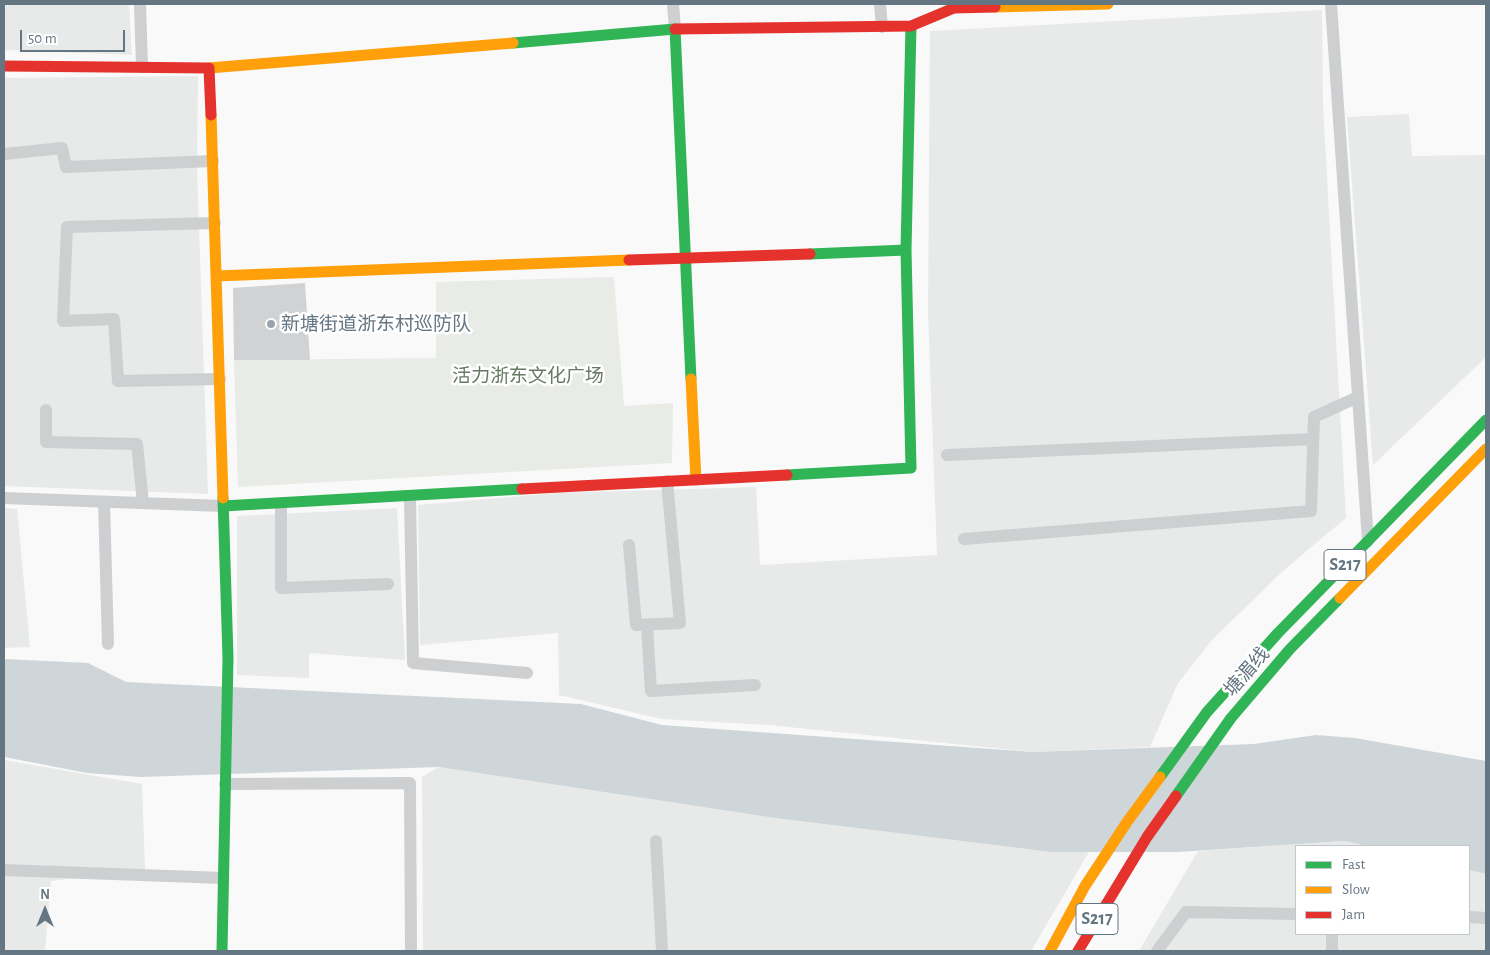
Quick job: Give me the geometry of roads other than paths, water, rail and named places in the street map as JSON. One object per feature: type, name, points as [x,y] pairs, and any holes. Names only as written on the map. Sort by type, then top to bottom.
[{"type":"street","points":[[140,4],[142,67]]},
{"type":"street","points":[[674,4],[696,480]]},
{"type":"street","points":[[880,4],[882,27]]},
{"type":"street","points":[[4,66],[209,68],[675,28],[911,26],[954,8],[1108,4]]},
{"type":"street","points":[[1331,4],[1368,541]]},
{"type":"street","points":[[4,498],[223,506],[911,468],[906,250],[911,26]]},
{"type":"street","points":[[209,68],[228,658],[222,951]]},
{"type":"street","points":[[4,154],[62,148],[66,167],[213,161]]},
{"type":"street","points":[[215,223],[66,227],[64,321],[114,319],[118,381],[220,379]]},
{"type":"street","points":[[216,276],[906,250]]},
{"type":"street","points":[[964,539],[1311,511],[1314,417],[1358,396]]},
{"type":"street","points":[[46,410],[46,442],[137,444],[143,503]]},
{"type":"street","name":"S217","points":[[1050,951],[1085,886],[1127,822],[1207,712],[1278,633],[1486,420]]},
{"type":"street","points":[[947,455],[1313,439]]},
{"type":"street","name":"塘湄线","points":[[1078,951],[1147,837],[1231,718],[1290,649],[1486,449]]},
{"type":"street","points":[[629,545],[636,626],[680,623],[667,481]]},
{"type":"street","points":[[410,496],[413,663],[527,672]]},
{"type":"street","points":[[104,502],[108,644]]},
{"type":"street","points":[[281,502],[281,588],[388,584]]},
{"type":"street","points":[[647,625],[651,690],[755,685]]},
{"type":"street","points":[[225,784],[410,783],[411,951]]},
{"type":"street","points":[[656,841],[662,951]]},
{"type":"street","points":[[4,870],[223,878]]},
{"type":"street","points":[[1157,951],[1186,912],[1295,914]]},
{"type":"street","points":[[1470,917],[1486,918]]},
{"type":"street","points":[[1332,935],[1332,951]]},
{"type":"place","name":"新塘街道浙东村巡防队","points":[[271,324]]},
{"type":"park label","name":"活力浙东文化广场","points":[[528,376]]}]
